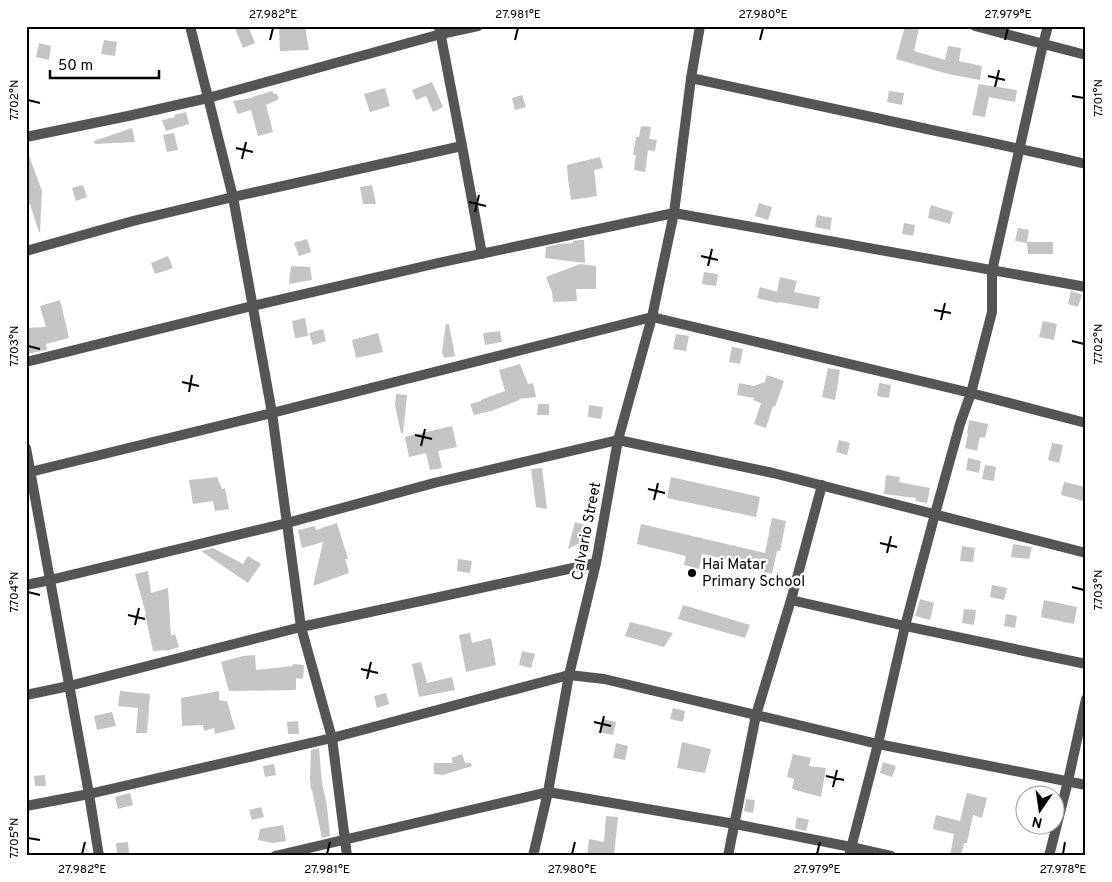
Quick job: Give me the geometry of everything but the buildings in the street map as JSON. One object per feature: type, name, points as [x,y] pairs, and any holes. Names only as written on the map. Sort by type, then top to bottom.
[{"type":"street","points":[[190,26],[233,197],[272,413],[300,627],[332,738],[347,856]]},
{"type":"street","points":[[26,136],[208,98],[440,30],[478,26]]},
{"type":"street","name":"Calvario Street","points":[[533,856],[548,792],[569,675],[596,562],[618,440],[652,317],[674,212],[691,78],[700,26]]},
{"type":"street","points":[[975,26],[1086,55]]},
{"type":"street","points":[[850,851],[878,744],[905,626],[992,312],[992,271],[1042,44],[1048,26]]},
{"type":"street","points":[[440,30],[482,254]]},
{"type":"street","points":[[691,78],[764,92],[1086,164]]},
{"type":"street","points":[[26,250],[133,221],[233,197],[462,146]]},
{"type":"street","points":[[26,362],[252,306],[674,212],[1086,287]]},
{"type":"street","points":[[28,472],[272,413],[652,317],[971,393],[1086,423]]},
{"type":"street","points":[[26,585],[287,523],[434,483],[618,440],[773,473],[1086,553]]},
{"type":"street","points":[[26,448],[28,472],[90,794],[99,856]]},
{"type":"street","points":[[728,856],[756,715],[791,600],[822,485]]},
{"type":"street","points":[[26,695],[69,686],[300,627],[596,562]]},
{"type":"street","points":[[791,600],[1086,664]]},
{"type":"street","points":[[26,806],[90,794],[332,738],[569,675],[604,679],[878,744],[1086,785]]},
{"type":"street","points":[[1049,856],[1086,699]]},
{"type":"street","points":[[275,856],[548,792],[735,824],[850,851],[891,856]]},
{"type":"place","name":"Hai Matar Primary School","points":[[692,573]]}]
